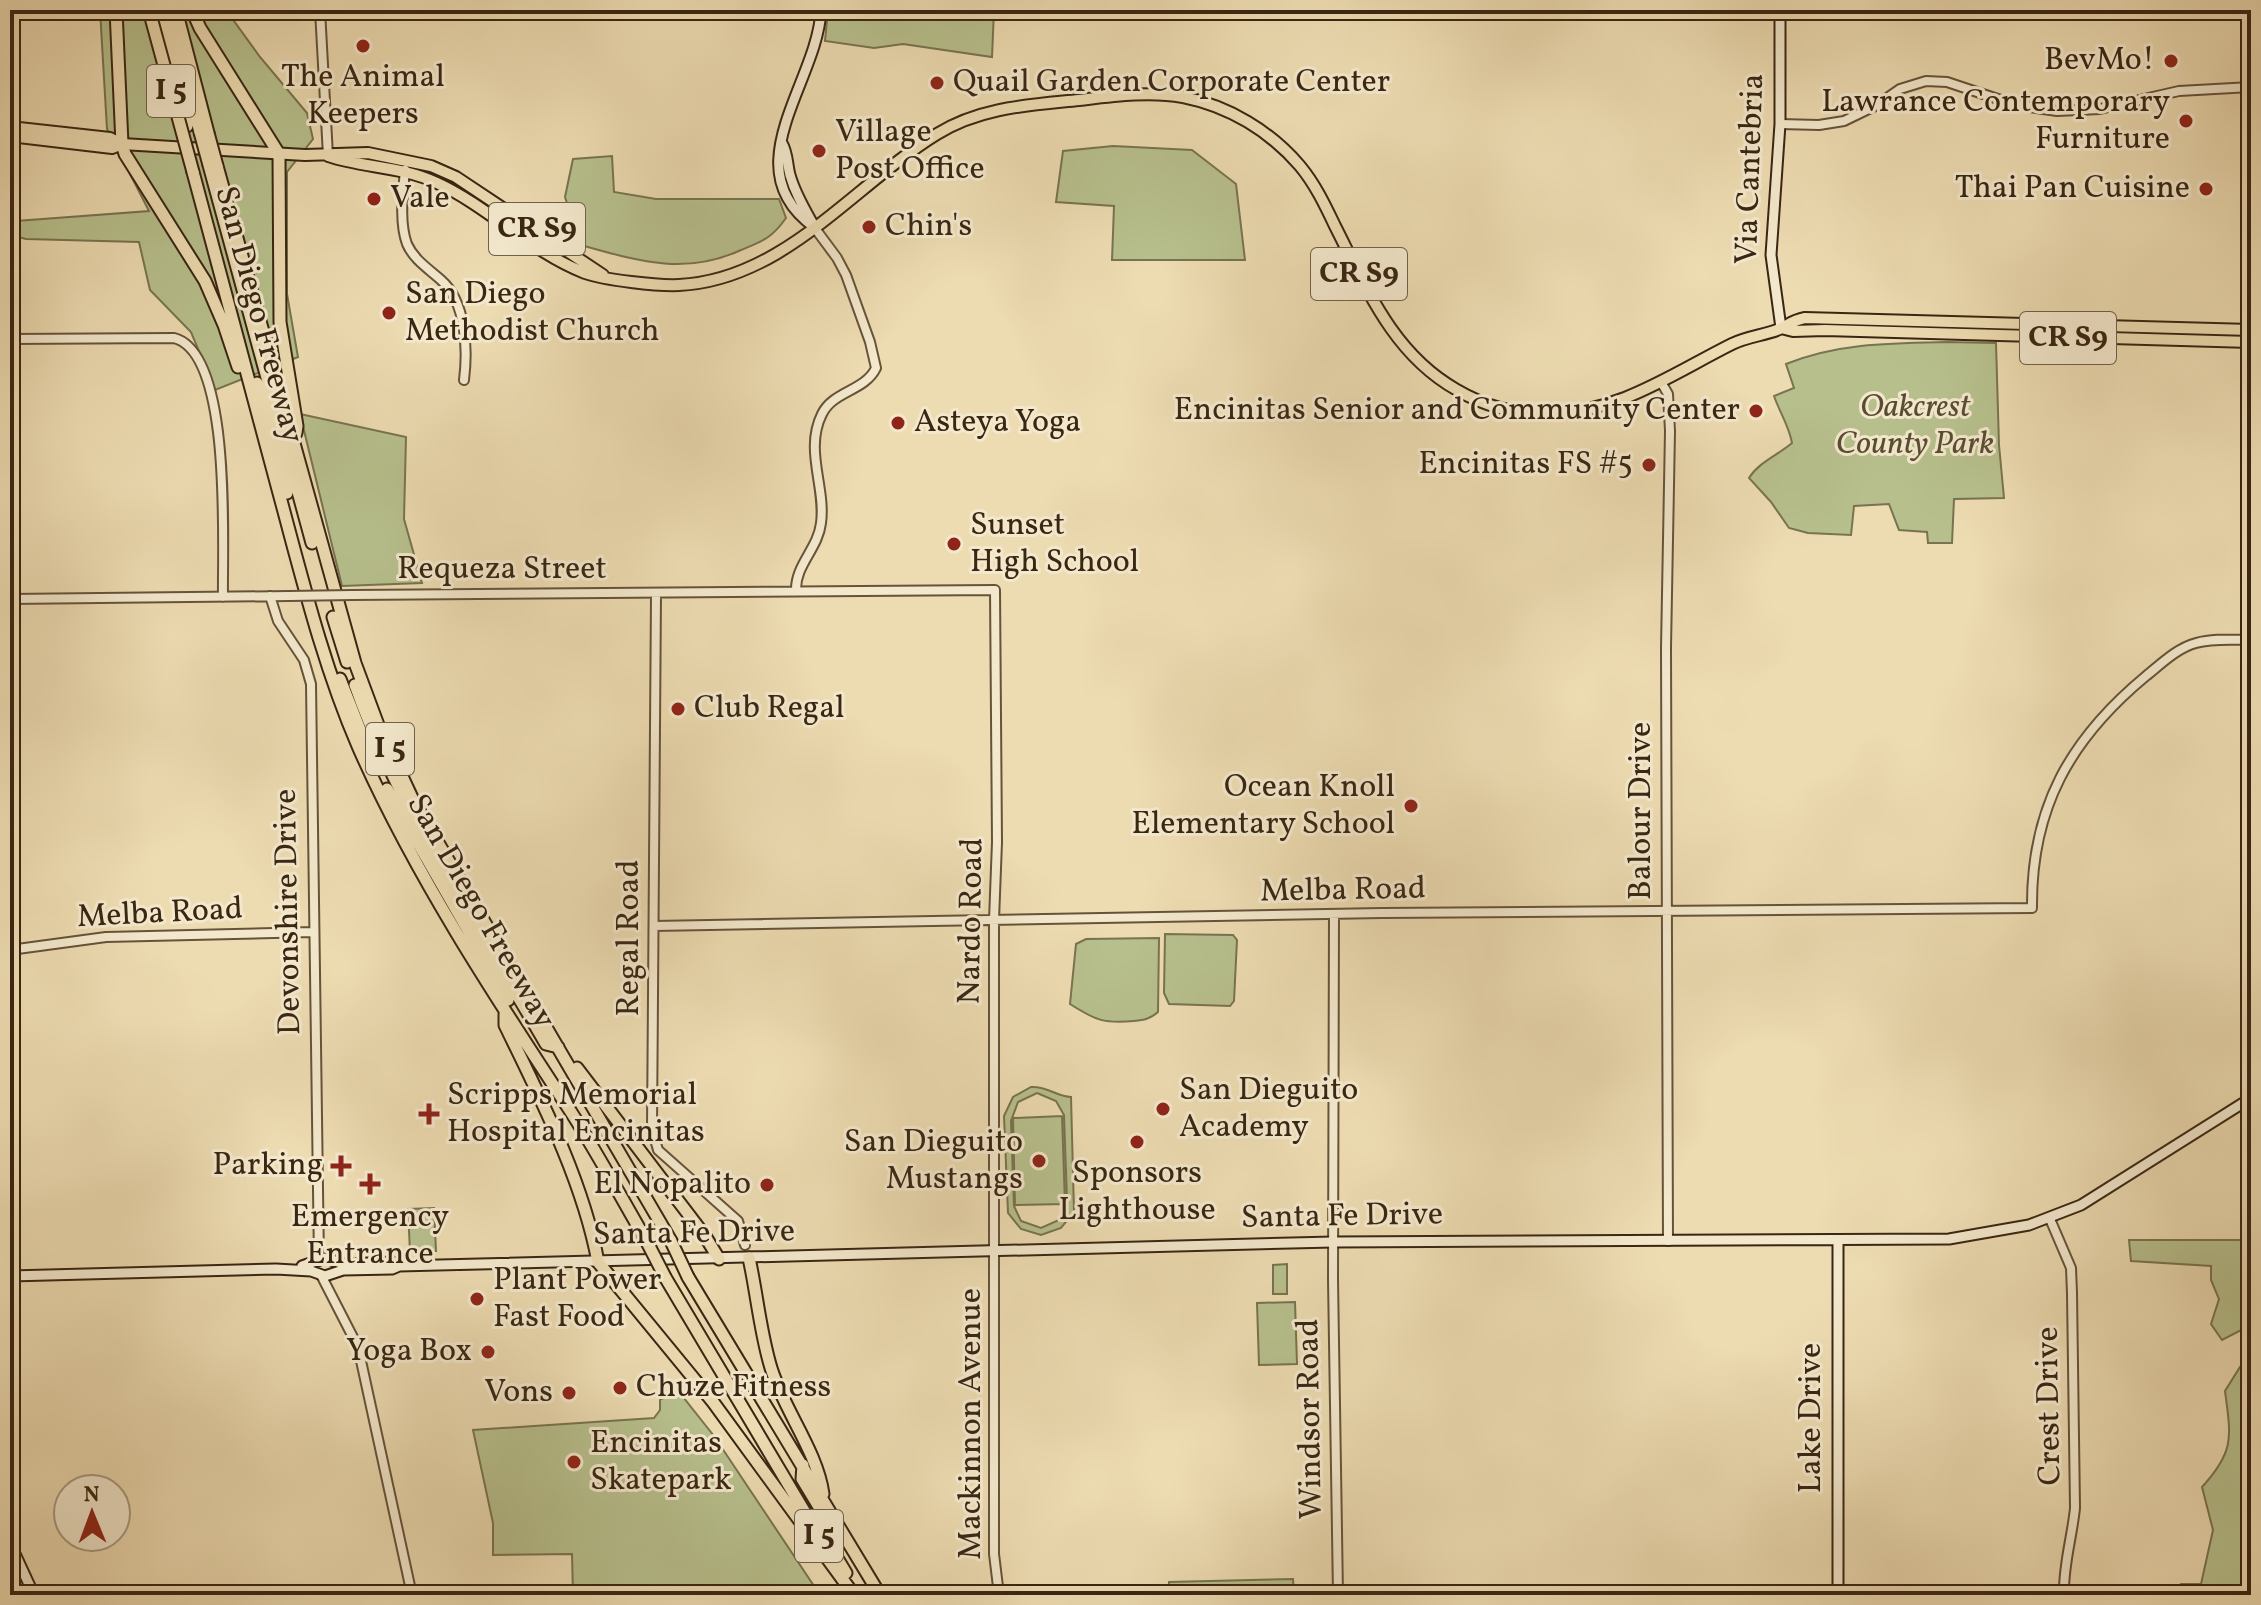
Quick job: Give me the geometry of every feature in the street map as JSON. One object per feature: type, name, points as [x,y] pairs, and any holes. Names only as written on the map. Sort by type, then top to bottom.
[{"type":"highway","points":[[116,10],[122,144],[132,168],[199,271],[215,303],[286,516]]},
{"type":"highway","name":"San Diego Freeway","points":[[148,10],[204,168],[294,442],[351,649],[378,725],[413,800],[671,1241],[725,1342],[880,1595]]},
{"type":"highway","points":[[156,10],[187,126],[204,168],[338,632],[364,710],[408,810],[546,1044],[558,1047]]},
{"type":"highway","points":[[167,10],[204,133]]},
{"type":"highway","name":"San Diego Freeway","points":[[176,10],[204,133],[204,168],[286,516],[329,669],[359,747],[419,864],[540,1069],[571,1113],[784,1478],[857,1595]]},
{"type":"highway","points":[[192,10],[200,28],[279,154],[280,322],[297,426],[294,442]]},
{"type":"highway","points":[[204,168],[319,614],[338,673],[367,748],[389,793],[536,1049],[540,1069]]},
{"type":"highway","points":[[505,1010],[505,1025],[544,1107],[594,1239],[598,1262],[713,1402],[857,1595]]},
{"type":"highway","points":[[548,1029],[705,1236],[719,1259]]},
{"type":"highway","points":[[749,1258],[771,1367],[821,1479],[823,1498]]},
{"type":"highway","points":[[803,1465],[802,1479],[871,1595]]},
{"type":"main road","points":[[814,227],[797,194],[782,143],[791,103],[818,40],[821,10]]},
{"type":"main road","name":"Via Cantebria","points":[[1780,10],[1780,124],[1771,255],[1781,328]]},
{"type":"main road","name":"CR S9","points":[[328,156],[433,181],[570,266],[590,275],[669,285],[713,280],[762,262],[814,227],[923,143],[956,123],[1011,107],[1152,94],[1184,98],[1213,105],[1239,117],[1280,145],[1300,167],[1318,193],[1387,326],[1409,353],[1445,383],[1492,406],[1523,413],[1546,414],[1608,405],[1661,382],[1737,342],[1781,328],[1791,320],[1829,318],[2251,330]]},
{"type":"main road","name":"CR S9","points":[[10,127],[110,138],[122,144],[328,156],[350,152],[407,159],[456,177],[605,276]]},
{"type":"main road","name":"CR S9","points":[[10,136],[112,148],[122,144]]},
{"type":"main road","name":"CR S9","points":[[1781,328],[1793,331],[2251,342]]},
{"type":"main road","points":[[2180,340],[2183,334],[2211,334],[2225,329]]},
{"type":"main road","name":"Santa Fe Drive","points":[[10,1276],[276,1269],[393,1262],[399,1266],[598,1262],[1333,1242],[1949,1239],[2001,1232],[2050,1219],[2091,1199],[2251,1098]]},
{"type":"main road","name":"Lake Drive","points":[[1838,1240],[1838,1595]]},
{"type":"main road","points":[[10,1543],[34,1595]]},
{"type":"street","points":[[320,10],[328,156]]},
{"type":"street","points":[[1780,124],[1819,125],[1844,121],[1900,89],[1926,81],[1947,82],[2016,105],[2057,111],[2100,109],[2179,91],[2251,87]]},
{"type":"street","points":[[407,159],[403,220],[405,238],[422,265],[442,280],[458,302],[465,347],[464,380]]},
{"type":"street","points":[[796,591],[796,575],[810,552],[822,521],[814,451],[821,415],[827,405],[867,381],[876,368],[846,275],[814,227]]},
{"type":"street","points":[[10,339],[174,338],[193,349],[216,407],[220,442],[223,597]]},
{"type":"street","name":"Balour Drive","points":[[1661,382],[1668,394],[1670,431],[1666,910],[1668,1241]]},
{"type":"street","name":"Requeza Street","points":[[10,599],[995,590]]},
{"type":"street","name":"Nardo Road","points":[[995,590],[995,1252]]},
{"type":"street","name":"Regal Road","points":[[656,594],[654,1139],[658,1150],[731,1212],[740,1224],[745,1245]]},
{"type":"street","name":"Devonshire Drive","points":[[270,596],[278,621],[304,660],[311,684],[318,1238],[334,1300],[358,1347],[412,1595]]},
{"type":"street","name":"Melba Road","points":[[654,926],[1334,914],[2032,908],[2035,846],[2047,807],[2074,753],[2102,715],[2179,650],[2196,643],[2251,640]]},
{"type":"street","name":"Windsor Road","points":[[1334,914],[1333,1242],[1338,1595]]},
{"type":"street","name":"Melba Road","points":[[10,950],[106,937],[313,932]]},
{"type":"street","name":"Crest Drive","points":[[2050,1219],[2071,1268],[2072,1293],[2075,1508],[2071,1543],[2063,1572],[2064,1595]]},
{"type":"street","name":"Mackinnon Avenue","points":[[995,1252],[994,1554],[999,1595]]},
{"type":"green space","points":[[100,10],[226,10],[307,113],[313,139],[287,172],[287,294],[298,357],[215,390],[191,332],[150,290],[139,242],[26,239],[10,235],[10,215],[16,221],[149,211],[107,129]]},
{"type":"green space","points":[[828,10],[994,10],[992,57],[903,44],[874,48],[825,41]]},
{"type":"green space","points":[[1113,146],[1192,150],[1236,184],[1245,260],[1112,260],[1114,206],[1056,202],[1063,151]]},
{"type":"green space","points":[[612,156],[614,192],[656,199],[779,199],[786,218],[761,241],[720,258],[700,262],[661,263],[581,245],[565,197],[573,159]]},
{"type":"green space","name":"Oakcrest County Park","points":[[1946,342],[1996,343],[2004,498],[1954,499],[1952,543],[1928,543],[1927,532],[1899,530],[1889,504],[1854,506],[1851,535],[1808,533],[1789,528],[1749,478],[1763,463],[1792,443],[1774,396],[1794,388],[1786,364],[1845,348]]},
{"type":"green space","points":[[300,414],[406,437],[404,519],[422,583],[342,586]]},
{"type":"green space","points":[[1165,934],[1233,935],[1237,940],[1234,1001],[1230,1006],[1169,1004],[1164,993]]},
{"type":"green space","points":[[1159,938],[1158,1012],[1150,1018],[1107,1021],[1070,1004],[1076,944],[1086,939]]},
{"type":"green space","points":[[1031,1087],[1071,1097],[1074,1212],[1061,1228],[1041,1235],[1021,1229],[1008,1213],[1004,1116],[1013,1097]],"holes":[[[1037,1093],[1056,1101],[1064,1115],[1067,1201],[1059,1220],[1041,1228],[1021,1221],[1014,1206],[1011,1121],[1018,1102]]]},
{"type":"green space","name":"San Dieguito Mustangs","points":[[1062,1116],[1065,1204],[1015,1205],[1013,1118]]},
{"type":"green space","points":[[434,1208],[436,1251],[410,1252],[408,1209]]},
{"type":"green space","points":[[2129,1240],[2251,1240],[2251,1341],[2245,1328],[2222,1340],[2211,1324],[2219,1299],[2211,1280],[2211,1266],[2131,1261]]},
{"type":"green space","points":[[1287,1264],[1287,1294],[1273,1294],[1273,1265]]},
{"type":"green space","points":[[1295,1302],[1297,1364],[1259,1365],[1257,1303]]},
{"type":"green space","points":[[2251,1357],[2251,1595],[2175,1595],[2181,1584],[2201,1584],[2213,1530],[2202,1487],[2220,1463],[2228,1443],[2225,1391],[2240,1367]]},
{"type":"green space","points":[[669,1395],[683,1397],[714,1436],[820,1595],[573,1595],[572,1554],[493,1555],[493,1523],[473,1430],[654,1418],[660,1410],[660,1400]]},
{"type":"green space","points":[[1293,1579],[1294,1595],[1169,1595],[1169,1582]]},
{"type":"railway","points":[[10,1588],[13,1595]]},
{"type":"place","name":"The Animal Keepers","points":[[363,46]]},
{"type":"place","name":"BevMo!","points":[[2171,61]]},
{"type":"place","name":"Quail Garden Corporate Center","points":[[937,83]]},
{"type":"place","name":"Lawrance Contemporary Furniture","points":[[2186,121]]},
{"type":"place","name":"Village Post Office","points":[[819,151]]},
{"type":"place","name":"Thai Pan Cuisine","points":[[2206,189]]},
{"type":"place","name":"Vale","points":[[374,199]]},
{"type":"place","name":"Chin's","points":[[869,227]]},
{"type":"place","name":"San Diego Methodist Church","points":[[389,313]]},
{"type":"place","name":"Encinitas Senior and Community Center","points":[[1756,411]]},
{"type":"place","name":"Asteya Yoga","points":[[898,423]]},
{"type":"place","name":"Encinitas FS #5","points":[[1649,465]]},
{"type":"place","name":"Sunset High School","points":[[954,544]]},
{"type":"place","name":"Club Regal","points":[[678,709]]},
{"type":"place","name":"Ocean Knoll Elementary School","points":[[1411,806]]},
{"type":"place","name":"San Dieguito Academy","points":[[1163,1109]]},
{"type":"place","name":"Scripps Memorial Hospital Encinitas","points":[[429,1114]]},
{"type":"place","name":"Sponsors Lighthouse","points":[[1137,1142]]},
{"type":"place","name":"San Dieguito Mustangs","points":[[1039,1161]]},
{"type":"place","name":"Parking","points":[[341,1166]]},
{"type":"place","name":"Emergency Entrance","points":[[370,1184]]},
{"type":"place","name":"El Nopalito","points":[[767,1185]]},
{"type":"place","name":"Plant Power Fast Food","points":[[477,1299]]},
{"type":"place","name":"Yoga Box","points":[[488,1352]]},
{"type":"place","name":"Chuze Fitness","points":[[620,1388]]},
{"type":"place","name":"Vons","points":[[569,1393]]},
{"type":"place","name":"Encinitas Skatepark","points":[[574,1462]]}]
